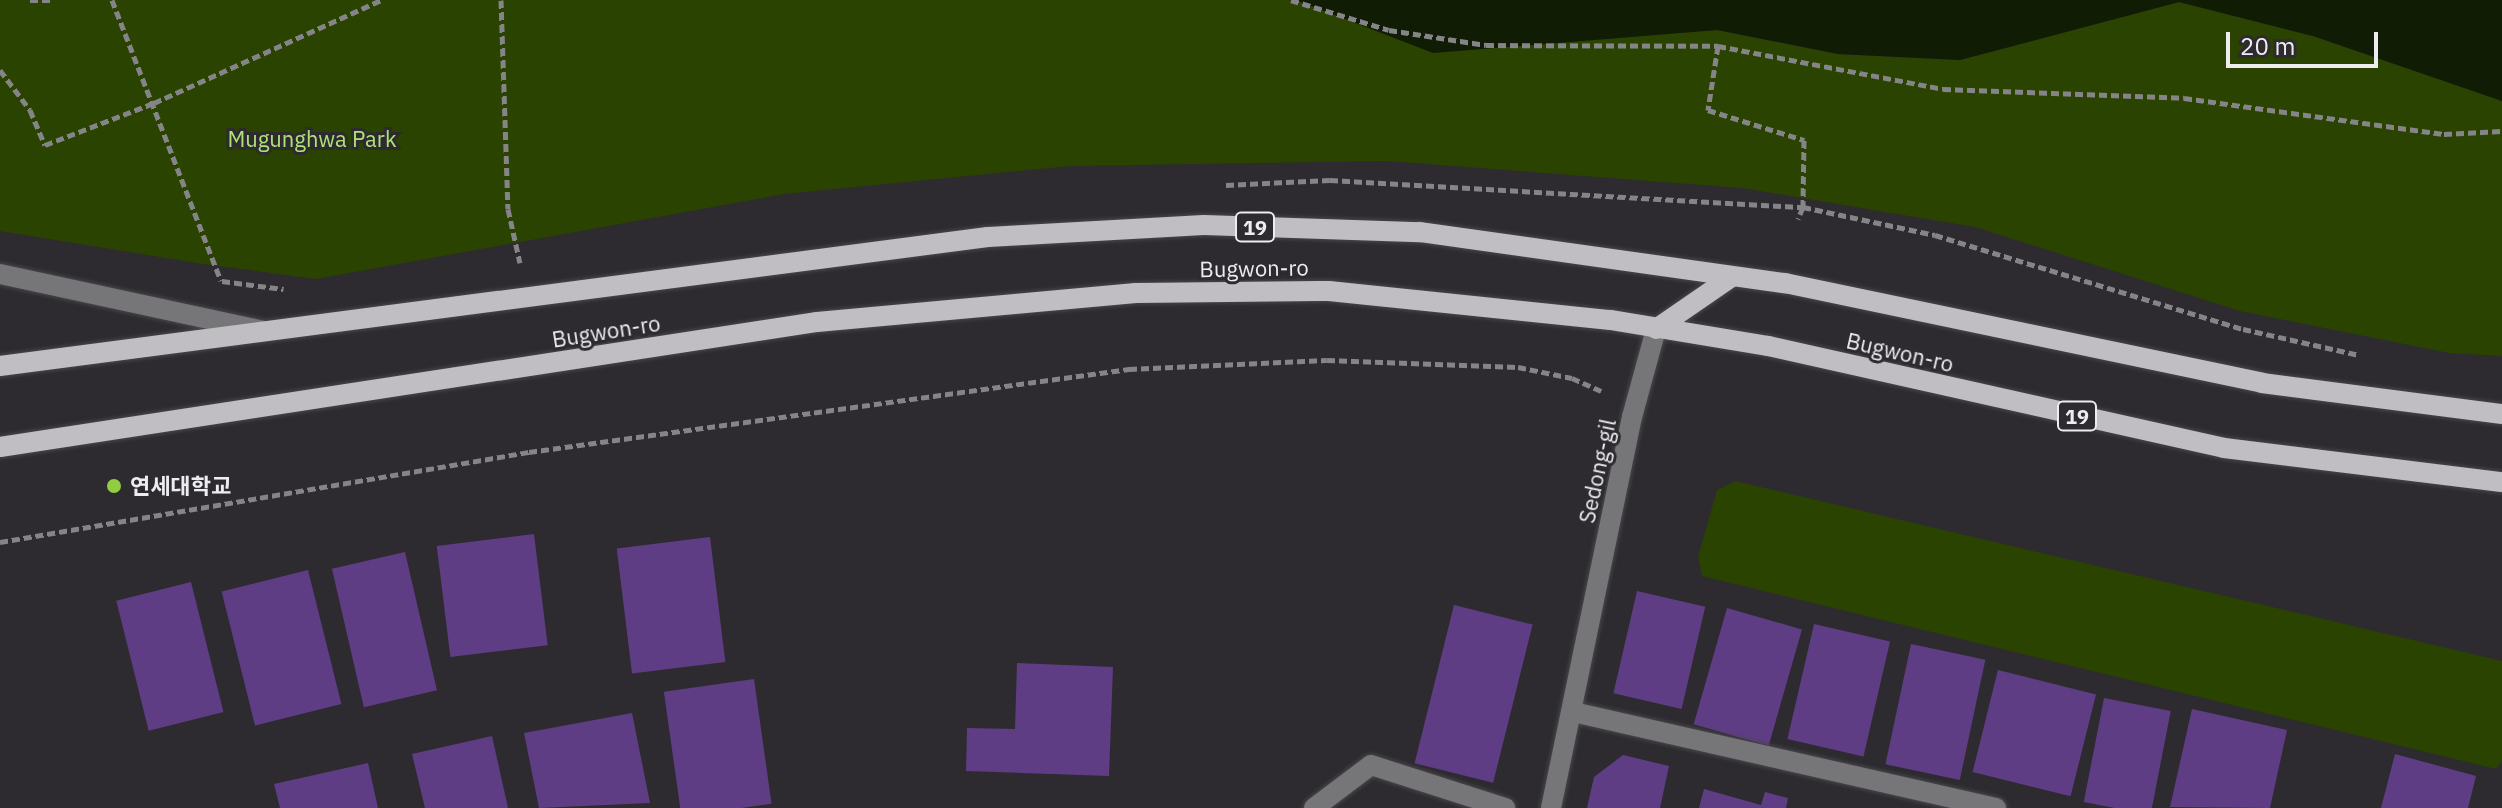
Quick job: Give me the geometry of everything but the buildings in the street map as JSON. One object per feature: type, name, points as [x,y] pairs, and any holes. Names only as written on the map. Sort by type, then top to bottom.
[{"type":"main road","name":"Bugwon-ro","points":[[0,366],[988,237],[1204,225],[1420,232],[1730,278],[1785,283],[2262,383],[2502,414]]},
{"type":"main road","points":[[1656,329],[1730,278]]},
{"type":"main road","name":"Bugwon-ro","points":[[0,447],[817,322],[1136,293],[1329,291],[1466,301],[1768,346],[2224,448],[2502,482]]},
{"type":"street","points":[[0,274],[270,332]]},
{"type":"street","name":"Sedong-gil","points":[[1551,808],[1632,417],[1656,329]]},
{"type":"street","points":[[1573,712],[1996,808]]},
{"type":"street","points":[[1314,808],[1371,765],[1505,808]]},
{"type":"path","points":[[30,0],[54,0]]},
{"type":"path","points":[[112,0],[221,281]]},
{"type":"path","points":[[0,70],[30,110],[45,145],[154,103],[381,0]]},
{"type":"path","points":[[501,0],[508,209],[521,268]]},
{"type":"path","points":[[1291,0],[1389,30],[1486,45],[1718,46],[1943,89],[2184,98],[2444,134],[2502,131]]},
{"type":"path","points":[[1718,46],[1708,110],[1804,140],[1803,207],[1798,219]]},
{"type":"path","points":[[0,542],[529,452],[1129,369],[1327,360],[1518,367],[1593,387],[1632,417]]},
{"type":"green space","name":"Mugunghwa Park","points":[[0,0],[1296,0],[1433,52],[1717,30],[1838,54],[1960,60],[2179,2],[2313,36],[2502,101],[2502,356],[2449,353],[2240,311],[1975,227],[1742,188],[1387,161],[1070,166],[784,194],[316,279],[203,264],[0,231]]},
{"type":"green space","points":[[1735,481],[2502,661],[2502,761],[2496,769],[1702,576],[1698,557],[1717,490]]},
{"type":"shaded area","points":[[1296,0],[2502,0],[2502,101],[2313,36],[2179,2],[1960,60],[1838,54],[1717,30],[1433,53]]},
{"type":"place","name":"연세대학교","points":[[114,486]]}]
